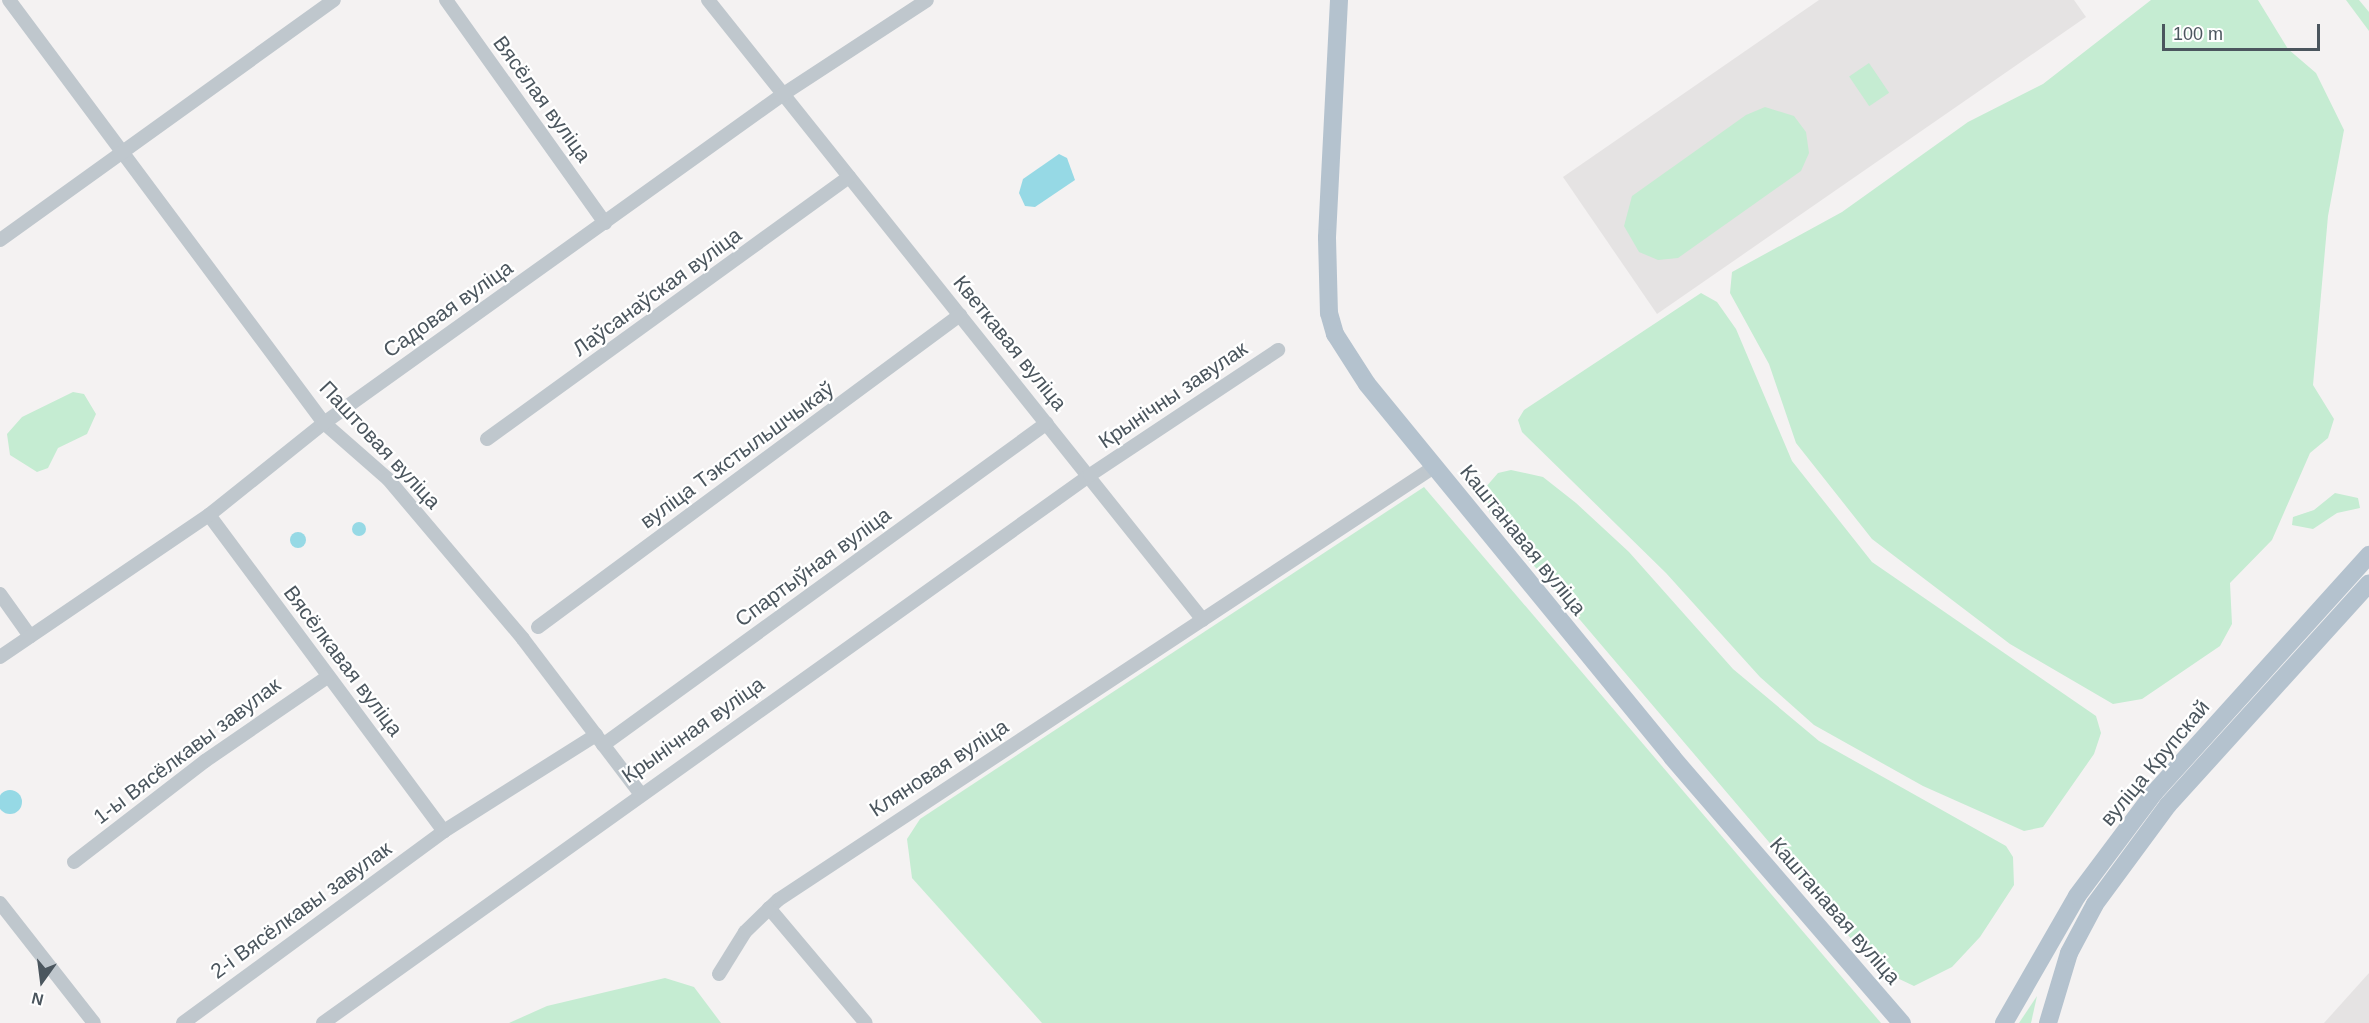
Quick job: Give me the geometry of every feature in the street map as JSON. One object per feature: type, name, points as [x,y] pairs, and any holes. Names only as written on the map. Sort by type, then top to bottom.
[{"type":"main road","name":"Каштанавая вуліца","points":[[1339,0],[1329,313],[1335,334],[1367,384],[1672,757],[1902,1023]]},
{"type":"main road","name":"вуліца Крупскай","points":[[2004,1023],[2077,896],[2154,793],[2369,555]]},
{"type":"main road","name":"вуліца Крупскай","points":[[2048,1023],[2069,953],[2095,904],[2168,805],[2369,583]]},
{"type":"street","name":"Паштовая вуліца","points":[[9,0],[324,423],[372,460],[523,639],[640,793]]},
{"type":"street","points":[[0,240],[104,170],[120,150],[334,0]]},
{"type":"street","name":"Вясёлая вуліца","points":[[446,0],[605,223]]},
{"type":"street","name":"Кветкавая вуліца","points":[[708,0],[1090,475],[1203,620]]},
{"type":"street","name":"Садовая вуліца","points":[[0,657],[209,515],[324,423],[782,94],[927,0]]},
{"type":"street","name":"Лаўсанаўская вуліца","points":[[487,439],[849,177]]},
{"type":"street","name":"вуліца Тэкстыльшчыкаў","points":[[538,627],[960,315]]},
{"type":"street","name":"Крынічны завулак","points":[[1090,475],[1278,350]]},
{"type":"street","name":"Спартыўная вуліца","points":[[600,740],[1047,423]]},
{"type":"street","name":"Кляновая вуліца","points":[[719,974],[745,932],[769,908],[1434,466]]},
{"type":"street","name":"Крынічная вуліца","points":[[323,1023],[640,793],[1090,475]]},
{"type":"street","name":"Вясёлкавая вуліца","points":[[209,515],[327,677],[444,831]]},
{"type":"street","points":[[0,594],[30,636]]},
{"type":"street","name":"1-ы Вясёлкавы завулак","points":[[74,862],[205,761],[327,677]]},
{"type":"street","points":[[444,831],[600,740]]},
{"type":"street","name":"2-і Вясёлкавы завулак","points":[[183,1023],[444,831]]},
{"type":"street","points":[[0,903],[94,1023]]},
{"type":"street","points":[[769,908],[866,1023]]},
{"type":"shaded area","points":[[1819,0],[2074,0],[2086,17],[1657,314],[1563,177]]},
{"type":"shaded area","points":[[2369,973],[2369,1023],[2324,1023]]},
{"type":"green space","points":[[2151,0],[2258,0],[2288,49],[2316,73],[2344,130],[2328,216],[2313,385],[2334,419],[2328,438],[2310,453],[2272,540],[2230,583],[2232,624],[2220,646],[2142,699],[2113,704],[2010,644],[1872,539],[1796,443],[1769,364],[1730,293],[1732,272],[1842,212],[1968,122],[2043,84]]},
{"type":"green space","points":[[2346,0],[2359,0],[2369,12],[2369,31]]},
{"type":"green space","points":[[1869,63],[1889,93],[1869,106],[1849,76]]},
{"type":"green space","points":[[1765,107],[1794,116],[1806,132],[1809,153],[1801,171],[1678,258],[1658,260],[1639,252],[1624,226],[1632,196],[1746,115]]},
{"type":"green space","points":[[1701,293],[1717,302],[1736,329],[1792,461],[1872,562],[2096,716],[2101,733],[2094,754],[2043,827],[2024,831],[1923,786],[1814,725],[1760,677],[1666,573],[1522,432],[1518,420],[1524,410]]},
{"type":"green space","points":[[73,392],[84,394],[96,414],[87,434],[58,448],[48,468],[37,472],[10,455],[7,434],[22,417]]},
{"type":"green space","points":[[1511,470],[1543,477],[1576,503],[1629,552],[1733,669],[1819,741],[2006,846],[2013,857],[2014,885],[1980,937],[1952,967],[1914,986],[1876,968],[1490,514],[1485,488],[1498,473]]},
{"type":"green space","points":[[1424,487],[1881,1023],[1042,1023],[912,878],[907,839],[920,819]]},
{"type":"green space","points":[[2335,493],[2358,498],[2360,508],[2337,513],[2313,529],[2292,525],[2293,517],[2314,510]]},
{"type":"green space","points":[[665,978],[694,987],[721,1023],[509,1023],[547,1006]]},
{"type":"green space","points":[[2037,996],[2031,1023],[2019,1023]]},
{"type":"water","points":[[1059,154],[1067,158],[1075,180],[1035,207],[1025,206],[1019,193],[1023,179]]},
{"type":"water","points":[[356,522],[362,522],[366,529],[362,536],[356,536],[352,532],[352,526]]},
{"type":"water","points":[[298,532],[304,534],[306,540],[304,546],[298,548],[292,546],[290,540],[292,534]]},
{"type":"water","points":[[10,790],[18,794],[22,802],[18,810],[10,814],[2,810],[-2,802],[2,794]]}]
